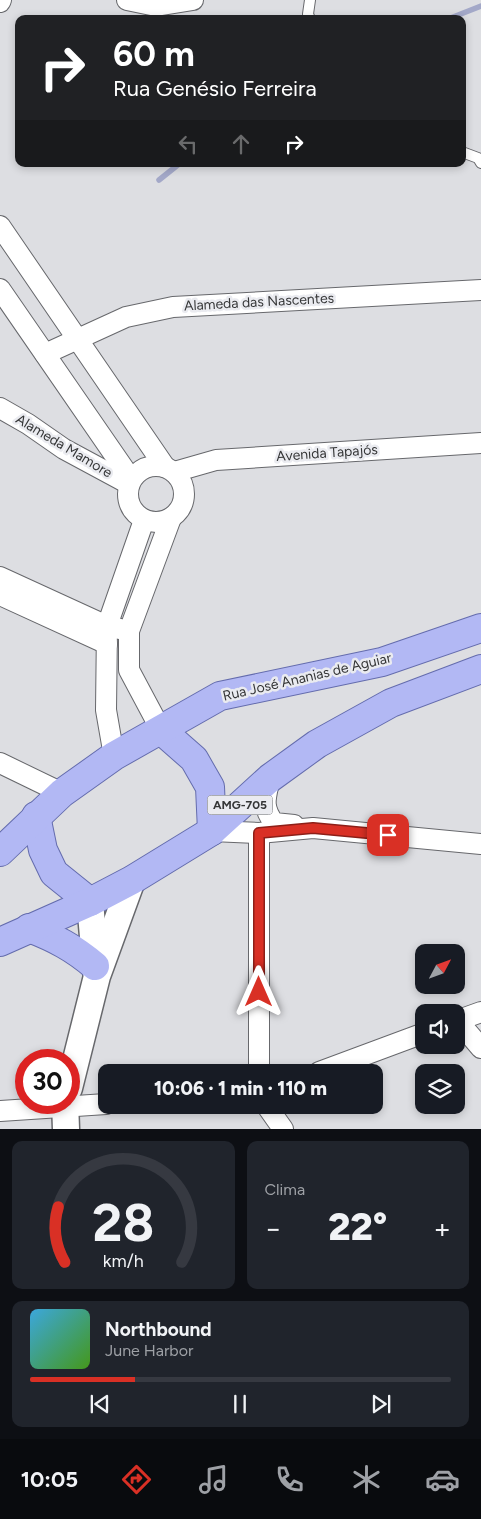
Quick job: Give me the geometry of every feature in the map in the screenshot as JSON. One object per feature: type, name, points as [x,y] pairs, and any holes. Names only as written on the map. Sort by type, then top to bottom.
[{"type":"main road","name":"Rua José Ananias de Aguiar","points":[[0,852],[62,793],[114,756],[220,696],[382,662],[481,628]]},
{"type":"main road","name":"AMG-705","points":[[0,942],[90,902],[132,880],[212,831],[270,778],[317,744],[392,703],[481,670]]},
{"type":"main road","points":[[161,730],[194,759],[210,786],[212,831]]},
{"type":"main road","points":[[36,816],[44,850],[54,873],[90,902]]},
{"type":"main road","points":[[29,928],[51,936],[78,951],[96,971]]},
{"type":"street","points":[[127,0],[156,6],[193,0]]},
{"type":"street","points":[[0,226],[170,470],[180,480],[184,496],[178,512],[162,522],[144,520],[135,514],[129,505],[127,494],[130,481],[138,472],[146,467],[156,466],[170,470]]},
{"type":"street","points":[[0,288],[130,481]]},
{"type":"street","name":"Alameda das Nascentes","points":[[46,354],[126,317],[173,307],[481,290]]},
{"type":"street","name":"Alameda Mamore","points":[[0,408],[28,424],[64,449],[130,481]]},
{"type":"street","name":"Avenida Tapajós","points":[[170,470],[216,460],[481,443]]},
{"type":"street","points":[[161,730],[129,670],[129,631],[171,518]]},
{"type":"street","points":[[114,756],[106,710],[107,635],[144,520]]},
{"type":"street","points":[[0,577],[107,635]]},
{"type":"street","points":[[0,595],[107,635],[129,631]]},
{"type":"street","points":[[0,763],[62,793]]},
{"type":"street","points":[[270,778],[264,805],[267,814],[274,823],[481,844]]},
{"type":"street","points":[[212,831],[259,833],[313,828]]},
{"type":"street","points":[[259,833],[259,1064]]},
{"type":"street","points":[[79,1049],[96,971],[132,880]]},
{"type":"street","points":[[90,902],[96,971]]},
{"type":"street","points":[[465,1018],[481,1012]]},
{"type":"street","points":[[465,1030],[481,1048]]},
{"type":"street","points":[[341,1064],[415,1036]]},
{"type":"street","points":[[80,1106],[98,1105]]},
{"type":"street","points":[[0,1111],[15,1110]]},
{"type":"street","points":[[272,1114],[282,1129]]},
{"type":"lane","points":[[308,15],[310,0]]},
{"type":"lane","points":[[466,154],[478,158],[481,163]]},
{"type":"waterway","points":[[458,15],[481,6]]},
{"type":"waterway","points":[[159,180],[175,167]]},
{"type":"route","points":[[259,992],[259,833],[313,828],[388,835]]}]
